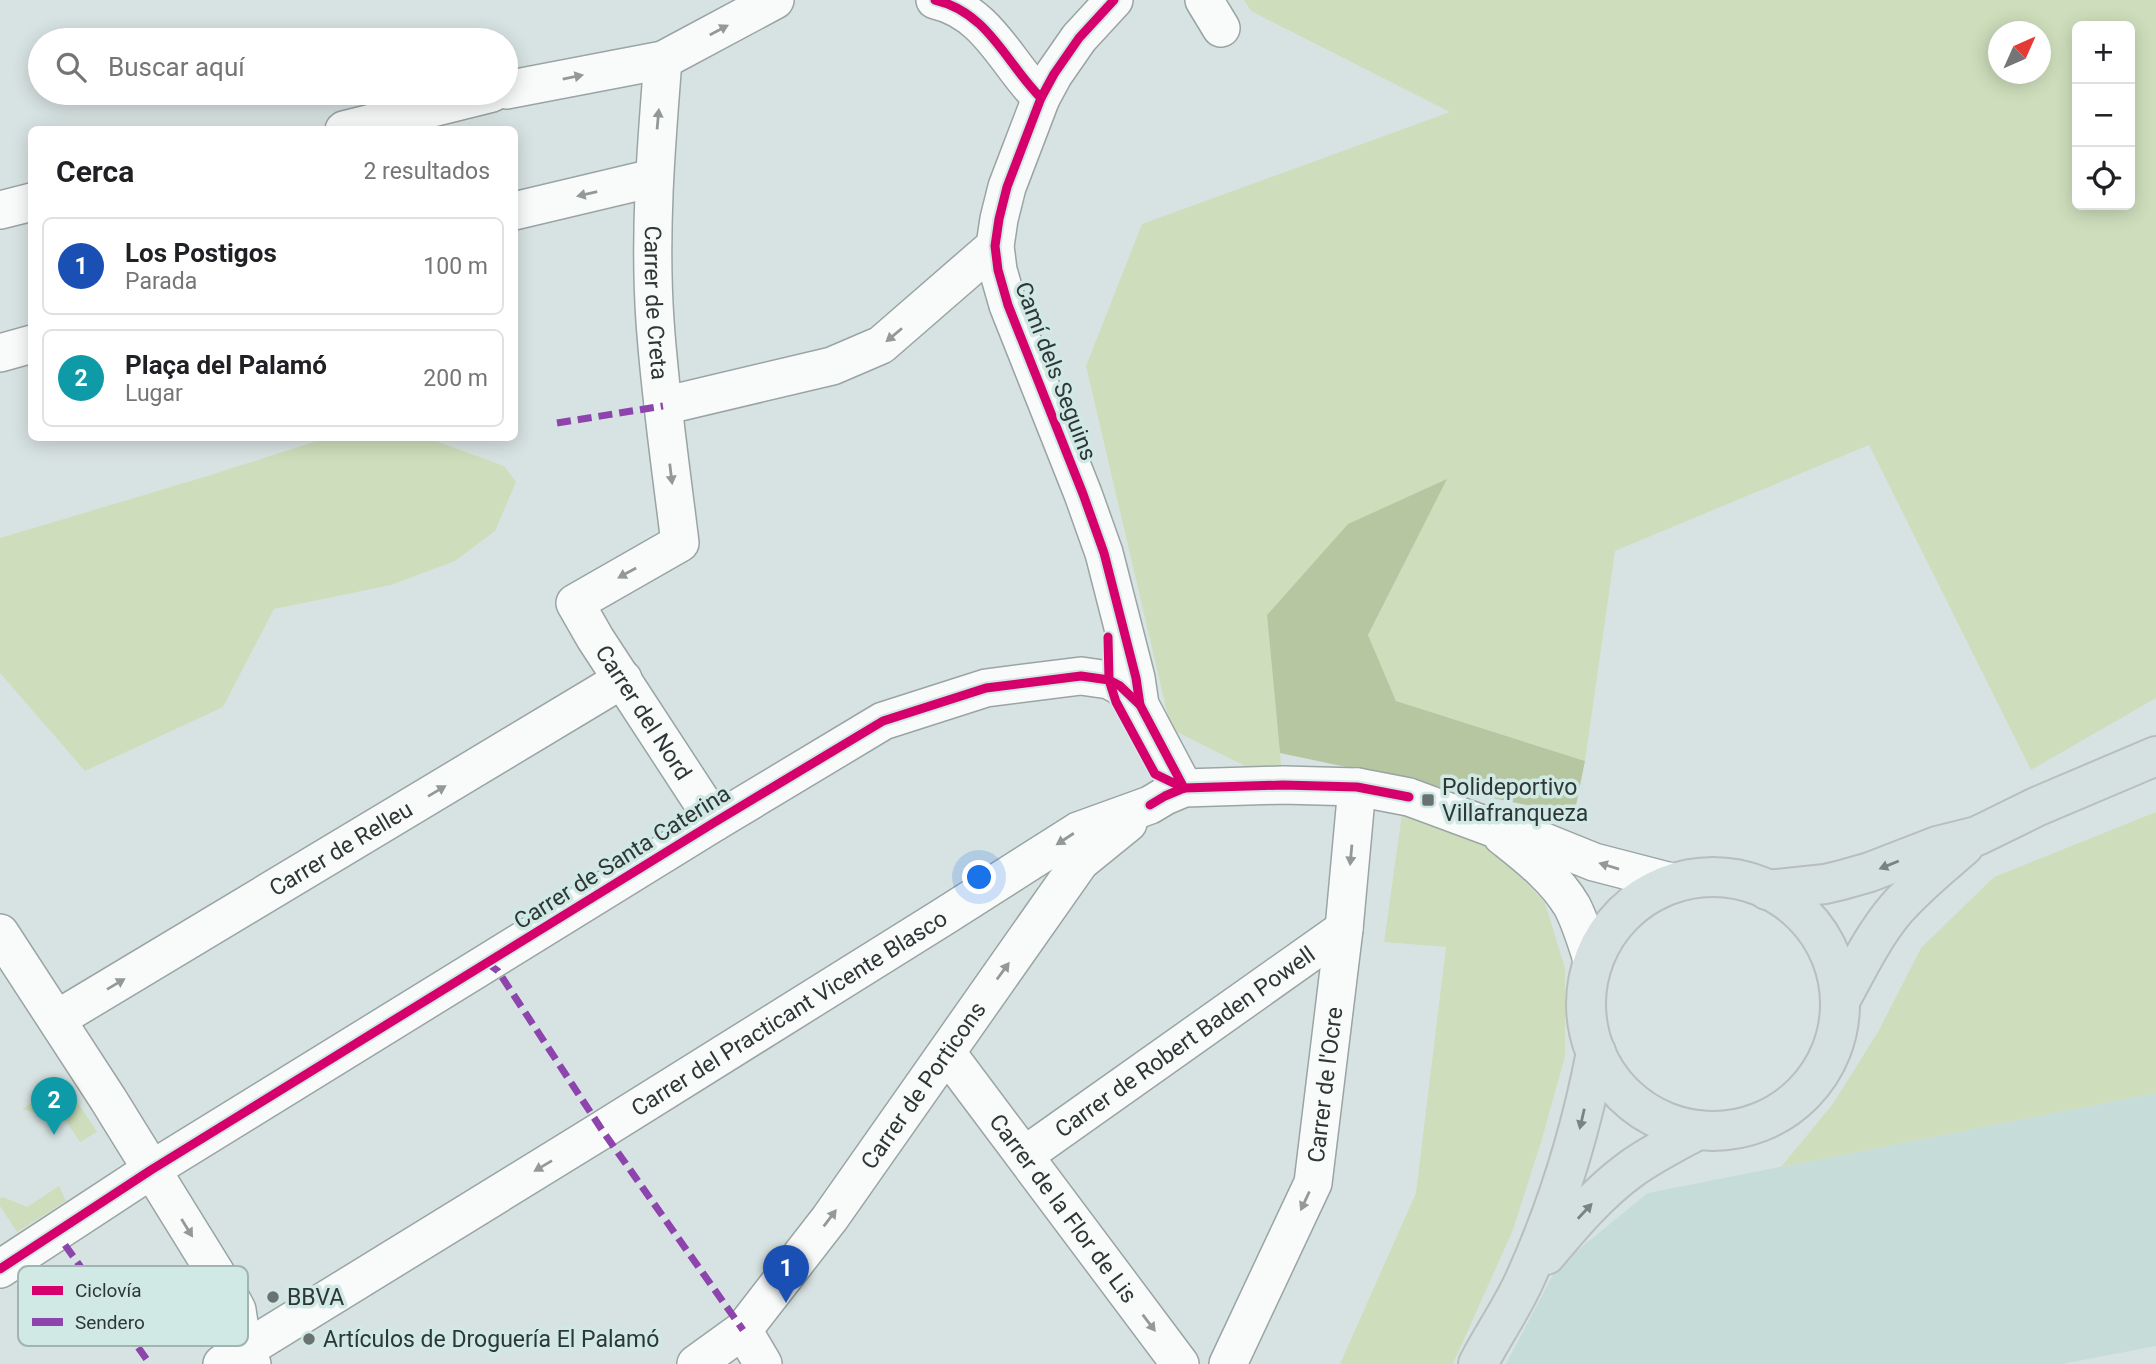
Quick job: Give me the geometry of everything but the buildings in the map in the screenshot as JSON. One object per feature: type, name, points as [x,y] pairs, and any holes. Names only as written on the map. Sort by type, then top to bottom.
[{"type":"main road","points":[[1768,890],[1842,880],[1937,846],[1977,836],[2036,807],[2156,756]]},
{"type":"main road","points":[[1840,1002],[1877,936],[1895,910],[1931,874],[1977,836]]},
{"type":"main road","points":[[1697,878],[1721,878],[1745,881],[1768,890],[1788,901],[1805,917],[1820,935],[1831,956],[1838,978],[1840,1002],[1838,1028],[1830,1055],[1817,1078],[1799,1099],[1777,1115],[1752,1126],[1726,1131],[1672,1125],[1648,1113],[1626,1096],[1609,1076],[1596,1052],[1586,1007],[1593,962],[1606,936],[1625,913],[1648,895],[1675,883],[1697,878]]},
{"type":"main road","points":[[1478,1364],[1524,1281],[1554,1209],[1580,1128],[1596,1052]]},
{"type":"main road","points":[[1524,1281],[1583,1212],[1608,1188],[1653,1155],[1698,1130]]},
{"type":"street","points":[[518,88],[663,60],[775,0]]},
{"type":"street","points":[[935,0],[976,19],[1041,98]]},
{"type":"street","name":"Camí dels Seguins","points":[[1114,0],[1079,38],[1041,98],[1007,187],[995,246],[998,270],[1008,305],[1087,506],[1113,584],[1140,705],[1184,788]]},
{"type":"street","name":"Carrer de Creta","points":[[575,603],[680,544],[654,319],[653,178],[663,60]]},
{"type":"street","points":[[360,126],[444,105]]},
{"type":"street","points":[[518,210],[653,178]]},
{"type":"street","points":[[0,210],[28,203]]},
{"type":"street","points":[[663,407],[832,366],[881,345],[995,246]]},
{"type":"street","points":[[946,290],[1008,305]]},
{"type":"street","points":[[0,353],[28,345]]},
{"type":"street","name":"Carrer del Nord","points":[[575,603],[715,822]]},
{"type":"street","points":[[1082,676],[1108,637],[1118,614]]},
{"type":"street","name":"Carrer de Santa Caterina","points":[[14,1260],[150,1170],[883,721],[986,688],[1082,676],[1109,680],[1140,705]]},
{"type":"street","name":"Carrer de Relleu","points":[[57,1019],[623,679]]},
{"type":"street","name":"Carrer del Practicant Vicente Blasco","points":[[239,1359],[1078,831],[1150,805],[1184,788],[1283,785],[1357,787],[1409,797],[1490,827],[1527,835],[1608,866],[1675,883]]},
{"type":"street","name":"Carrer de l'Ocre","points":[[1228,1364],[1313,1183],[1344,929],[1357,787]]},
{"type":"street","name":"Carrer de Porticons","points":[[696,1364],[743,1330],[830,1218],[1080,862],[1150,805]]},
{"type":"street","name":"Carrer del Practicant Vicente Blasco","points":[[1490,827],[1562,890],[1573,909],[1593,962]]},
{"type":"street","points":[[1000,881],[1038,923]]},
{"type":"street","name":"Carrer de Robert Baden Powell","points":[[1025,1155],[1344,929]]},
{"type":"street","points":[[0,933],[12,978],[57,1019],[210,1266]]},
{"type":"street","name":"Carrer de la Flor de Lis","points":[[947,1053],[1180,1364]]},
{"type":"street","points":[[743,1330],[763,1364]]},
{"type":"shaded area","points":[[2156,1093],[2156,1346],[2062,1364],[1506,1364],[1557,1267],[1648,1193]]},
{"type":"green space","points":[[1244,0],[2156,0],[2156,698],[2031,770],[1869,445],[1615,551],[1585,761],[1396,701],[1368,635],[1446,480],[1267,615],[1283,785],[1171,729],[1086,366],[1142,224],[1450,112],[1251,11]]},
{"type":"green space","points":[[317,441],[438,441],[504,466],[516,482],[495,531],[455,561],[391,585],[274,609],[223,707],[85,771],[0,673],[0,538]]},
{"type":"green space","points":[[1447,479],[1368,635],[1396,701],[1585,761],[1574,815],[1280,753],[1267,615],[1348,524]]},
{"type":"green space","points":[[2156,812],[2156,1093],[1781,1167],[1832,1105],[1878,1032],[1921,948],[1994,877]]},
{"type":"green space","points":[[1402,814],[1493,845],[1545,903],[1565,968],[1565,1056],[1513,1230],[1453,1364],[1340,1364],[1416,1193],[1446,947],[1384,942]]},
{"type":"green space","points":[[65,1083],[97,1132],[80,1142],[66,1121],[22,1109]]},
{"type":"green space","points":[[59,1186],[66,1201],[17,1232],[0,1206],[0,1198],[3,1197],[27,1207]]},
{"type":"marked path","points":[[557,423],[663,406]]},
{"type":"marked path","points":[[487,963],[498,971],[602,1130],[743,1330]]},
{"type":"marked path","points":[[65,1245],[80,1266]]},
{"type":"marked path","points":[[137,1346],[150,1364]]},
{"type":"cycle path","points":[[935,0],[953,6],[983,27],[1041,98]]},
{"type":"cycle path","points":[[1114,0],[1079,38],[1041,98],[1007,187],[995,246],[998,270],[1008,305],[1104,553],[1136,678],[1140,705],[1184,788]]},
{"type":"cycle path","points":[[1108,637],[1109,680],[1116,702],[1155,774],[1184,788]]},
{"type":"cycle path","points":[[0,1269],[151,1170],[883,721],[986,688],[1081,676],[1109,680],[1120,686],[1140,705]]},
{"type":"cycle path","points":[[1150,805],[1184,788],[1283,785],[1357,787],[1409,797]]},
{"type":"place","name":"Polideportivo Villafranqueza","points":[[1428,800]]},
{"type":"place","name":"Plaça del Palamó","points":[[54,1135]]},
{"type":"place","name":"BBVA","points":[[273,1297]]},
{"type":"place","name":"Los Postigos","points":[[786,1303]]},
{"type":"place","name":"Artículos de Droguería El Palamó","points":[[309,1339]]}]
